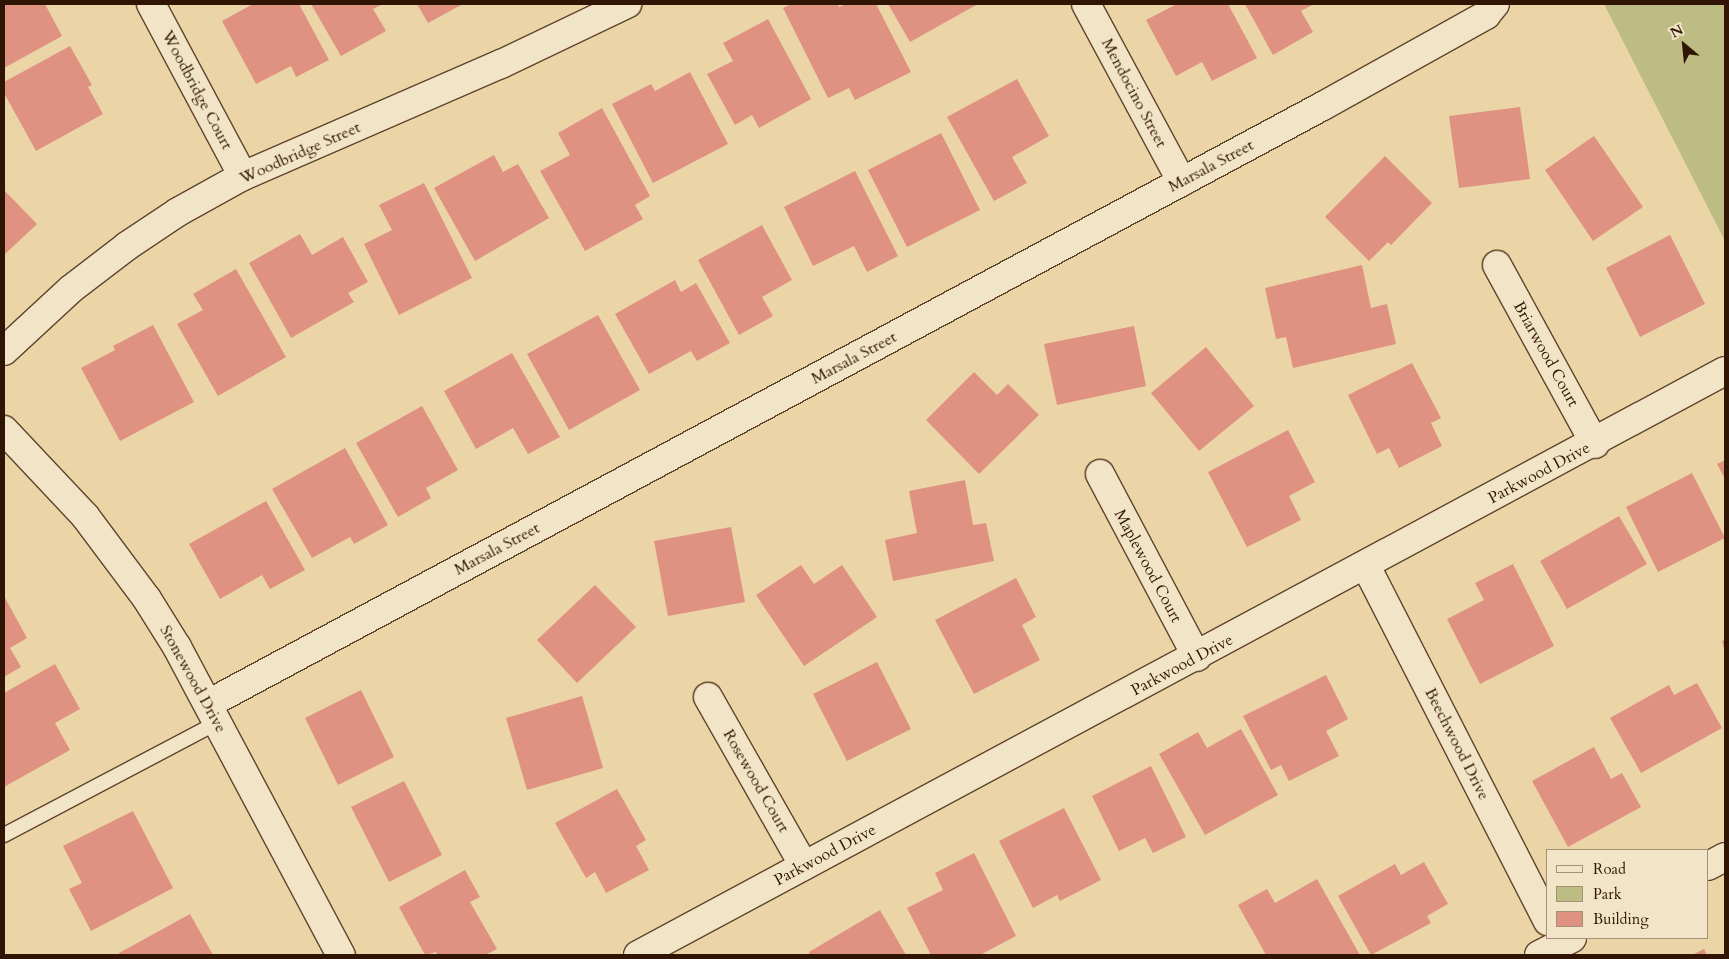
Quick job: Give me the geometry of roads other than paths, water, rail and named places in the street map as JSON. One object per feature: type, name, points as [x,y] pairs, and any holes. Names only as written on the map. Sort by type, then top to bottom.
[{"type":"street","name":"Woodbridge Court","points":[[151,4],[243,176]]},
{"type":"street","name":"Mendocino Street","points":[[1086,4],[1182,182]]},
{"type":"street","name":"Marsala Street","points":[[213,713],[1486,15],[1495,4]]},
{"type":"street","name":"Woodbridge Street","points":[[4,351],[71,289],[127,246],[178,212],[243,176],[501,64],[621,5]]},
{"type":"street","name":"Briarwood Court","points":[[1497,265],[1595,444]]},
{"type":"street","name":"Parkwood Drive","points":[[638,955],[1595,444],[1725,371]]},
{"type":"street","name":"Stonewood Drive","points":[[4,430],[84,516],[147,599],[213,713],[341,955]]},
{"type":"street","name":"Maplewood Court","points":[[1100,474],[1197,657]]},
{"type":"street","name":"Beechwood Drive","points":[[1366,566],[1546,920]]},
{"type":"street","name":"Rosewood Court","points":[[708,697],[804,866]]},
{"type":"street","points":[[1709,865],[1725,857]]},
{"type":"lane","points":[[4,835],[213,713]]}]
